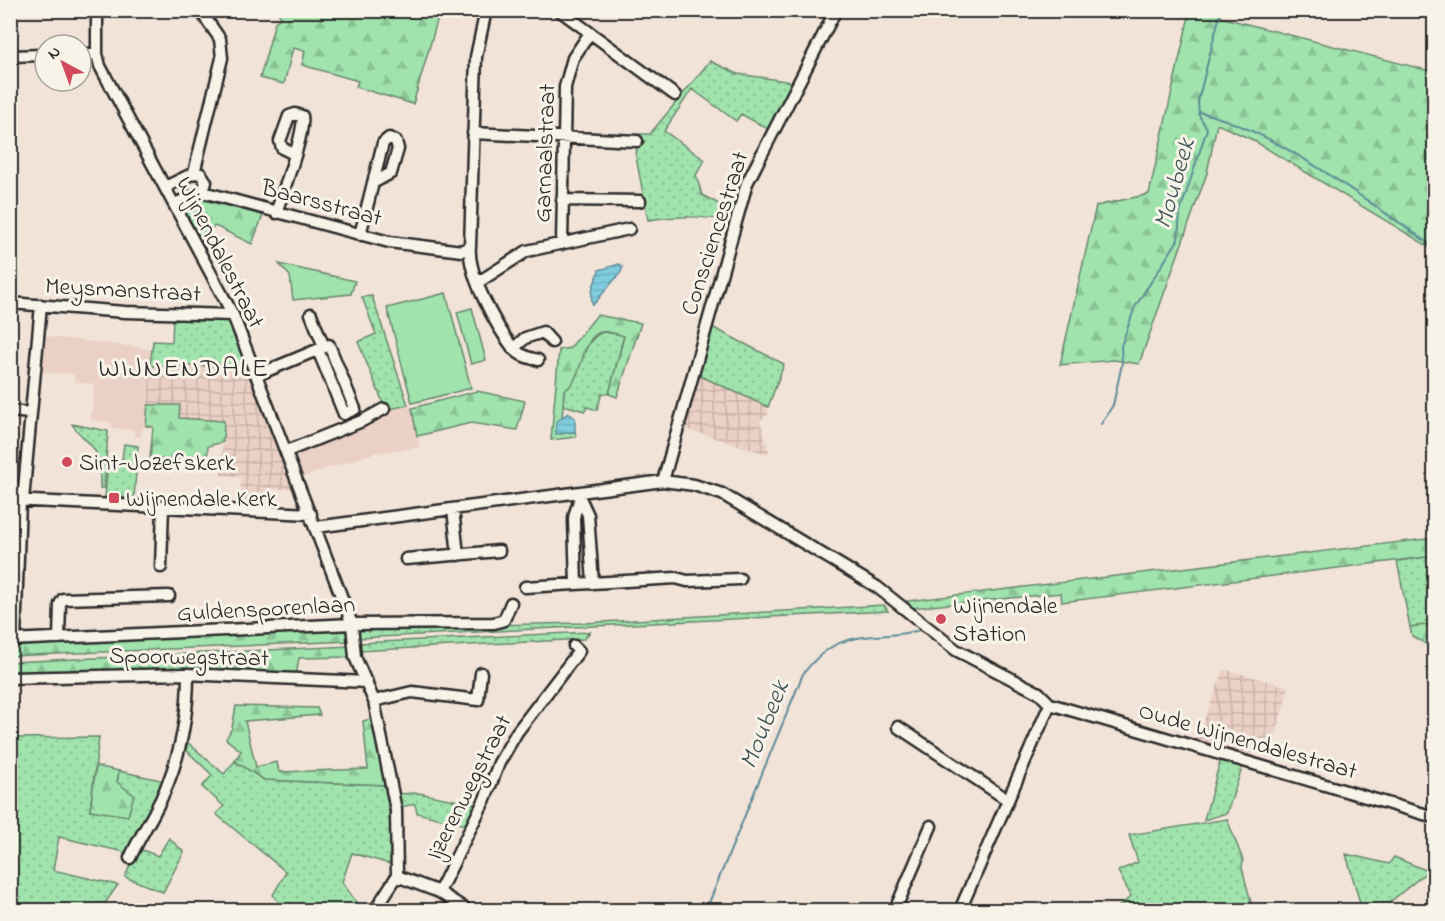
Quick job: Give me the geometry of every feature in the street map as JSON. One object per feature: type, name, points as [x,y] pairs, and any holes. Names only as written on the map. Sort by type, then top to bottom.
[{"type":"street","name":"Wijnendalestraat","points":[[97,10],[97,54],[100,66],[233,315],[316,527],[352,626],[354,657],[367,682]]},
{"type":"street","points":[[194,173],[222,58],[220,39],[200,10]]},
{"type":"street","points":[[486,10],[476,57],[466,248],[477,283],[513,349],[526,357],[538,360]]},
{"type":"street","points":[[559,10],[675,95]]},
{"type":"street","name":"Consciencestraat","points":[[663,481],[747,183],[836,10]]},
{"type":"street","name":"Garnaalstraat","points":[[562,244],[563,136],[567,73],[573,58],[590,33]]},
{"type":"street","points":[[10,56],[33,55]]},
{"type":"street","points":[[473,133],[637,141]]},
{"type":"street","points":[[276,213],[294,154]]},
{"type":"street","points":[[165,187],[194,173],[201,174],[206,182],[202,192],[174,204]]},
{"type":"street","points":[[360,235],[373,183]]},
{"type":"street","name":"Baarsstraat","points":[[202,192],[360,235],[425,248],[466,248]]},
{"type":"street","points":[[562,200],[640,201]]},
{"type":"street","points":[[477,283],[527,251],[629,229]]},
{"type":"street","name":"Meysmanstraat","points":[[10,303],[233,315]]},
{"type":"street","points":[[13,640],[18,500],[41,305]]},
{"type":"street","points":[[257,375],[321,349],[329,345],[355,409],[344,414],[321,349],[311,314]]},
{"type":"street","points":[[513,349],[535,333],[543,332],[552,342]]},
{"type":"street","points":[[287,451],[362,421],[384,408]]},
{"type":"street","points":[[10,411],[30,413]]},
{"type":"street","points":[[316,527],[453,509],[580,496],[663,481],[694,485],[722,494],[877,587],[956,650],[1039,693],[1050,704],[960,910]]},
{"type":"street","points":[[580,496],[588,515],[593,583]]},
{"type":"street","points":[[576,584],[573,520],[580,496]]},
{"type":"street","points":[[18,500],[311,514]]},
{"type":"street","points":[[161,567],[164,506]]},
{"type":"street","points":[[453,509],[458,555]]},
{"type":"street","points":[[406,559],[499,551]]},
{"type":"street","points":[[525,586],[676,578],[687,581],[740,579]]},
{"type":"street","points":[[59,638],[60,604],[63,599],[169,596]]},
{"type":"street","name":"Guldensporenlaan","points":[[13,640],[352,626],[494,623],[504,620],[511,603]]},
{"type":"street","name":"Ijzerenwegstraat","points":[[439,892],[485,799],[499,763],[527,715],[579,651],[574,646]]},
{"type":"street","points":[[374,701],[412,692],[478,700],[481,673]]},
{"type":"street","points":[[130,858],[154,813],[179,755],[188,707],[188,674]]},
{"type":"street","name":"Spoorwegstraat","points":[[10,678],[188,674],[367,682]]},
{"type":"street","points":[[367,682],[374,701],[396,810],[397,876],[375,910]]},
{"type":"street","name":"Oude Wijnendalestraat","points":[[1050,704],[1434,817]]},
{"type":"street","points":[[898,727],[1008,800]]},
{"type":"street","points":[[895,910],[931,826]]},
{"type":"street","points":[[397,876],[439,892],[467,910]]},
{"type":"shaded area","points":[[44,336],[151,349],[146,426],[143,426],[141,437],[134,437],[134,430],[112,428],[111,422],[91,420],[94,384],[74,382],[74,374],[40,372]]},
{"type":"shaded area","points":[[247,365],[293,474],[287,475],[291,489],[272,489],[271,507],[240,507],[241,477],[221,475],[224,421],[178,418],[179,405],[148,405],[150,366]]},
{"type":"shaded area","points":[[696,374],[768,407],[768,415],[760,420],[770,455],[682,428]]},
{"type":"shaded area","points":[[408,405],[412,408],[420,447],[374,453],[302,477],[291,449],[386,410]]},
{"type":"shaded area","points":[[1224,669],[1289,687],[1274,742],[1254,737],[1250,758],[1191,741],[1197,739]]},
{"type":"green space","points":[[277,11],[440,11],[413,104],[356,87],[358,81],[302,65],[305,51],[293,48],[284,84],[260,78],[275,22],[281,17]]},
{"type":"green space","points":[[1190,11],[1222,11],[1220,17],[1434,72],[1434,250],[1251,139],[1217,124],[1207,173],[1139,364],[1114,360],[1060,365],[1096,206],[1149,194]]},
{"type":"green space","points":[[710,61],[738,74],[793,82],[768,129],[741,114],[736,121],[692,89],[664,131],[705,160],[696,175],[702,195],[724,207],[731,197],[738,200],[732,222],[690,217],[648,220],[636,157],[638,134],[650,134]]},
{"type":"green space","points":[[199,199],[263,215],[252,244],[215,226],[199,236],[185,212],[188,204]]},
{"type":"green space","points":[[279,264],[355,281],[351,294],[293,300],[290,276]]},
{"type":"green space","points":[[446,293],[471,388],[412,403],[387,308]]},
{"type":"green space","points":[[372,296],[408,405],[386,410],[358,342],[376,334],[362,297]]},
{"type":"green space","points":[[472,308],[486,360],[471,364],[457,312]]},
{"type":"green space","points":[[597,315],[641,323],[617,397],[609,394],[624,336],[601,332],[589,342],[575,379],[564,390],[561,434],[575,431],[576,437],[551,440],[559,350],[570,348]]},
{"type":"green space","points":[[173,318],[231,321],[247,365],[150,366],[153,341],[172,342]]},
{"type":"green space","points":[[710,326],[784,364],[768,407],[696,374]]},
{"type":"green space","points":[[603,332],[624,335],[609,394],[602,393],[597,410],[587,407],[585,411],[563,405],[564,389],[575,376],[590,343]]},
{"type":"green space","points":[[477,391],[525,401],[517,430],[471,423],[417,436],[412,408]]},
{"type":"green space","points":[[148,405],[180,405],[179,418],[224,421],[223,442],[208,446],[207,461],[150,459],[153,427],[146,426]]},
{"type":"green space","points":[[72,424],[108,431],[104,488],[100,488],[100,459],[98,460],[91,445]]},
{"type":"green space","points":[[124,444],[138,446],[134,498],[105,497],[108,459],[122,460]]},
{"type":"green space","points":[[1434,538],[1434,556],[1062,602],[1061,593],[911,608],[907,601]]},
{"type":"green space","points":[[1434,556],[1434,624],[1410,627],[1397,561]]},
{"type":"green space","points":[[884,605],[888,611],[359,638],[358,628],[585,623]]},
{"type":"green space","points":[[1434,624],[1434,649],[1412,636],[1410,627]]},
{"type":"green space","points":[[350,629],[351,641],[11,656],[11,643]]},
{"type":"green space","points":[[590,632],[584,639],[358,651],[359,643]]},
{"type":"green space","points":[[351,646],[351,657],[299,658],[296,676],[11,675],[10,662]]},
{"type":"green space","points":[[236,706],[317,708],[320,715],[245,721],[256,767],[277,762],[279,772],[368,769],[363,721],[374,718],[387,785],[264,780],[235,761],[241,751],[226,739],[232,728]]},
{"type":"green space","points":[[99,737],[90,810],[117,782],[119,771],[165,781],[128,853],[59,837],[53,870],[118,885],[100,910],[11,910],[10,738]]},
{"type":"green space","points":[[186,741],[224,774],[235,761],[264,780],[387,785],[393,865],[352,853],[342,882],[359,906],[352,910],[344,910],[341,907],[336,910],[286,910],[273,895],[286,872],[216,814],[224,806],[202,787],[212,775],[184,748]]},
{"type":"green space","points":[[1221,758],[1243,765],[1227,813],[1204,820]]},
{"type":"green space","points":[[96,766],[119,771],[117,782],[134,795],[128,816],[90,810]]},
{"type":"green space","points":[[419,793],[479,805],[469,826],[417,813],[415,804],[399,807],[397,794]]},
{"type":"green space","points":[[1227,819],[1243,860],[1242,868],[1253,910],[1115,910],[1131,896],[1118,871],[1138,862],[1129,835]]},
{"type":"green space","points":[[169,838],[184,852],[163,892],[125,877],[137,848],[158,856]]},
{"type":"green space","points":[[1346,854],[1389,864],[1394,857],[1428,871],[1380,910],[1362,910]]},
{"type":"water","points":[[619,264],[623,267],[621,272],[593,305],[592,292],[599,270]]},
{"type":"water","points":[[568,413],[575,418],[575,432],[556,434],[556,422]]},
{"type":"waterway","name":"Moubeek","points":[[1101,424],[1113,405],[1122,364],[1121,346],[1135,307],[1178,240],[1180,212],[1207,129],[1199,115],[1198,101],[1221,10]]},
{"type":"waterway","points":[[1199,112],[1229,121],[1290,151],[1321,169],[1434,247]]},
{"type":"waterway","name":"Moubeek","points":[[706,910],[803,674],[817,658],[843,642],[857,638],[921,630]]},
{"type":"place","name":"Sint-Jozefskerk","points":[[67,462]]},
{"type":"place","name":"Wijnendale Kerk","points":[[114,498]]},
{"type":"place","name":"Wijnendale Station","points":[[941,619]]},
{"type":"district","name":"WIJNENDALE","points":[[184,367]]}]
